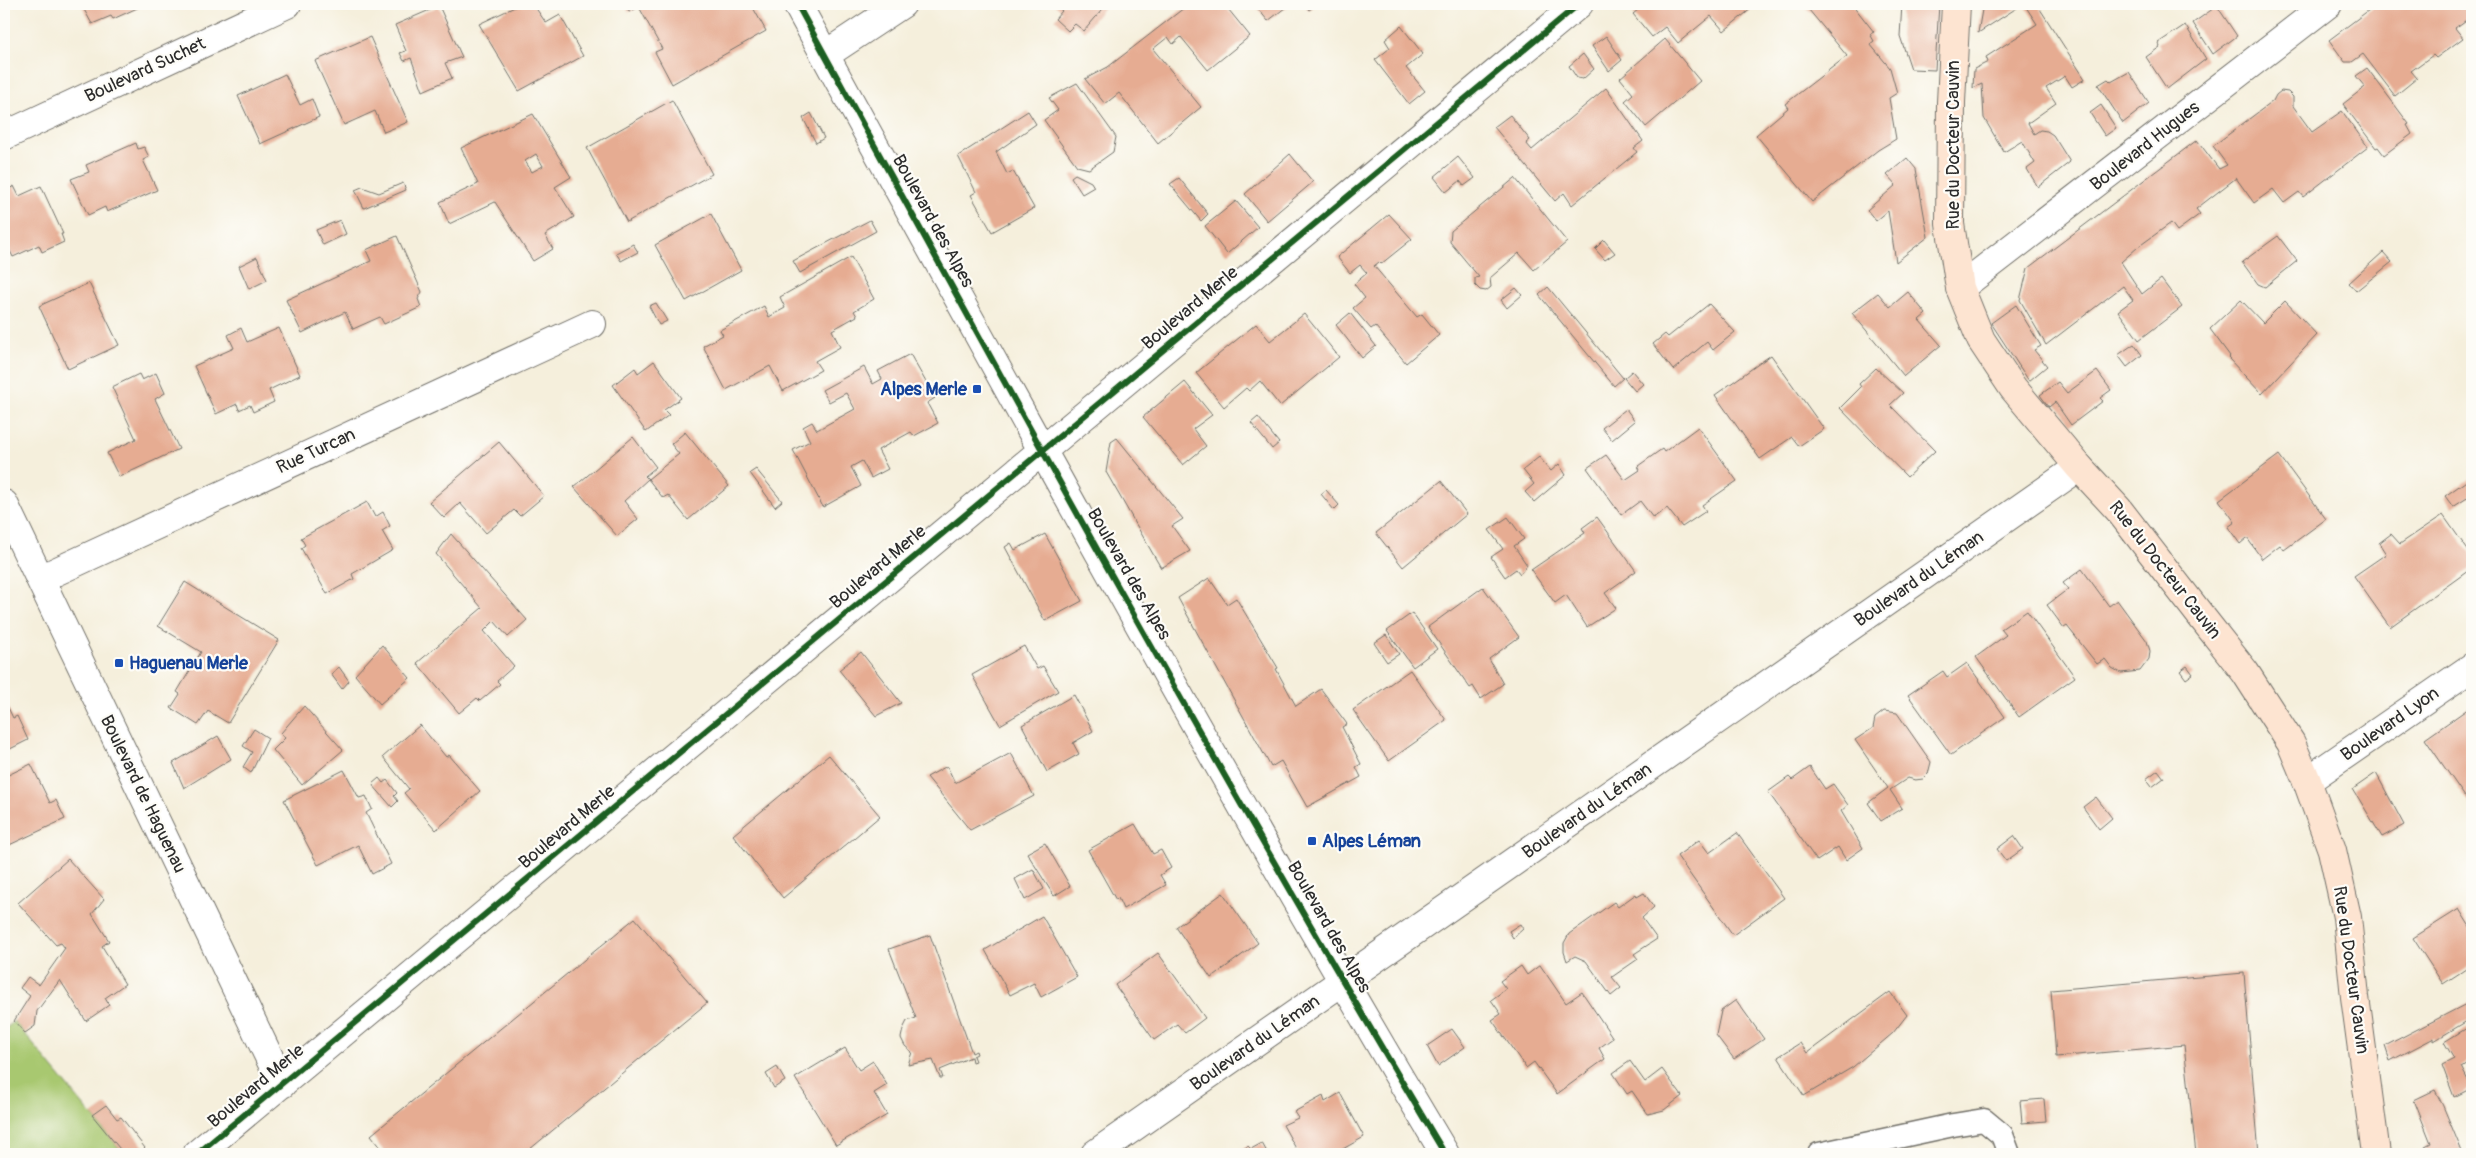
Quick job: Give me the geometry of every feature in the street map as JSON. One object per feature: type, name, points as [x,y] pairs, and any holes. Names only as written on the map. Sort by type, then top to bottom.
[{"type":"street","name":"Boulevard Suchet","points":[[4,136],[287,4]]},
{"type":"street","name":"Boulevard des Alpes","points":[[797,4],[1042,450],[1342,981],[1445,1154]]},
{"type":"street","points":[[825,55],[902,4]]},
{"type":"street","name":"Boulevard Merle","points":[[197,1154],[1579,4]]},
{"type":"street","name":"Rue du Docteur Cauvin","points":[[1956,4],[1951,102],[1950,224],[1960,288],[1981,340],[2013,388],[2079,467],[2118,509],[2245,672],[2291,743],[2308,781],[2332,850],[2347,917],[2355,997],[2376,1154]]},
{"type":"street","name":"Boulevard Hugues","points":[[1960,288],[2328,4]]},
{"type":"street","name":"Rue Turcan","points":[[40,578],[592,324]]},
{"type":"street","name":"Boulevard du Léman","points":[[1095,1154],[2079,467]]},
{"type":"street","name":"Boulevard de Haguenau","points":[[4,504],[282,1084]]},
{"type":"street","name":"Boulevard Lyon","points":[[2308,781],[2472,668]]},
{"type":"lane","points":[[1819,1154],[1984,1120],[2002,1135],[2009,1154]]},
{"type":"green space","points":[[14,1021],[124,1154],[4,1154],[4,1030]]},
{"type":"building","points":[[81,4],[146,4],[113,19],[111,16],[92,24]]},
{"type":"building","points":[[521,4],[533,4],[546,23],[560,15],[583,56],[519,91],[479,24]]},
{"type":"building","points":[[624,4],[751,4],[766,31],[672,84],[655,52],[662,49],[639,7],[629,12]]},
{"type":"building","points":[[1054,4],[1107,4],[1084,31],[1075,24],[1068,31],[1055,19],[1062,11]]},
{"type":"building","points":[[1189,4],[1224,4],[1250,36],[1208,70],[1181,37],[1173,44],[1168,37],[1153,49],[1201,107],[1158,143],[1119,93],[1105,104],[1085,79],[1108,67]]},
{"type":"building","points":[[1254,4],[1290,4],[1268,21]]},
{"type":"building","points":[[1304,4],[1317,4],[1309,10]]},
{"type":"building","points":[[1645,4],[1748,4],[1752,8],[1724,31],[1711,16],[1678,43],[1665,27],[1652,37],[1633,14]]},
{"type":"building","points":[[1804,4],[1852,4],[1874,32],[1870,34],[1874,41],[1870,44],[1890,68],[1897,93],[1889,98],[1896,139],[1878,150],[1812,202],[1756,135],[1788,108],[1785,104],[1847,56]]},
{"type":"building","points":[[1902,4],[1939,4],[1935,70],[1911,69],[1900,36]]},
{"type":"building","points":[[1983,4],[2023,4],[1978,33]]},
{"type":"building","points":[[2024,4],[2048,4],[2040,9],[2085,79],[2072,87],[2065,76],[2046,88],[2056,103],[2028,123],[2034,134],[2040,130],[2047,131],[2053,135],[2070,162],[2038,187],[2027,169],[2035,163],[2022,141],[2004,152],[1984,118],[1982,84],[1973,88],[1974,69],[1988,62],[1986,57],[2037,24]]},
{"type":"building","points":[[2377,4],[2472,4],[2472,16],[2455,28],[2463,38],[2436,58],[2433,55],[2411,71],[2417,78],[2395,96],[2363,54],[2352,62],[2345,62],[2329,40]]},
{"type":"building","points":[[439,6],[462,57],[445,63],[452,78],[423,91],[411,58],[404,61],[400,53],[406,51],[395,25]]},
{"type":"building","points":[[2217,6],[2237,36],[2213,54],[2193,23]]},
{"type":"building","points":[[2185,25],[2206,59],[2167,89],[2146,57],[2160,47],[2158,43]]},
{"type":"building","points":[[1401,26],[1423,54],[1406,68],[1425,91],[1409,104],[1375,60],[1390,48],[1385,40]]},
{"type":"building","points":[[1606,36],[1622,60],[1609,71],[1592,46]]},
{"type":"building","points":[[370,37],[408,122],[384,132],[375,111],[344,125],[315,61]]},
{"type":"building","points":[[1665,39],[1700,81],[1646,127],[1625,101],[1633,94],[1620,78]]},
{"type":"building","points":[[1583,54],[1594,69],[1583,79],[1577,78],[1569,66]]},
{"type":"building","points":[[2367,68],[2409,124],[2407,125],[2412,134],[2384,155],[2378,147],[2376,148],[2343,104],[2365,87],[2356,76]]},
{"type":"building","points":[[2129,72],[2149,103],[2123,123],[2098,85],[2108,79],[2111,82]]},
{"type":"building","points":[[285,74],[300,105],[312,99],[319,117],[260,144],[238,96]]},
{"type":"building","points":[[1077,83],[1116,137],[1113,152],[1089,169],[1077,166],[1044,120],[1058,110],[1049,98]]},
{"type":"building","points":[[1606,88],[1643,141],[1634,148],[1637,152],[1572,205],[1564,193],[1555,201],[1494,127],[1510,115],[1530,140],[1526,143],[1532,150]]},
{"type":"building","points":[[2281,91],[2288,92],[2293,97],[2293,106],[2312,132],[2342,111],[2368,147],[2303,197],[2299,192],[2284,203],[2273,189],[2254,203],[2236,178],[2196,209],[2200,214],[2177,231],[2171,223],[2138,247],[2121,262],[2142,294],[2161,279],[2182,307],[2139,340],[2118,311],[2133,300],[2123,286],[2046,345],[2020,300],[2028,268],[2197,140],[2219,169],[2227,165],[2213,146],[2273,101]]},
{"type":"building","points":[[672,100],[712,174],[627,222],[587,148]]},
{"type":"building","points":[[2101,105],[2116,128],[2105,136],[2090,113]]},
{"type":"building","points":[[1028,111],[1036,124],[996,152],[1007,174],[1013,171],[1034,208],[992,232],[971,195],[976,192],[958,156]]},
{"type":"building","points":[[811,113],[824,138],[816,143],[803,118]]},
{"type":"building","points":[[533,114],[571,177],[555,187],[574,217],[545,235],[553,249],[533,261],[495,202],[449,224],[440,202],[478,184],[461,148]],"holes":[[[536,154],[543,166],[532,172],[525,161]]]},
{"type":"building","points":[[136,143],[138,149],[144,147],[149,157],[143,160],[157,190],[107,212],[105,207],[88,215],[71,179],[89,172],[86,165]]},
{"type":"building","points":[[1290,154],[1313,182],[1267,221],[1245,194]]},
{"type":"building","points":[[1458,157],[1475,178],[1464,186],[1460,181],[1446,192],[1434,177]]},
{"type":"building","points":[[1907,158],[1916,169],[1928,237],[1896,262],[1888,211],[1876,221],[1867,210],[1896,185],[1887,175]]},
{"type":"building","points":[[1075,174],[1091,182],[1094,187],[1082,194],[1071,177]]},
{"type":"building","points":[[1179,178],[1208,214],[1201,221],[1170,184]]},
{"type":"building","points":[[1515,178],[1567,242],[1534,270],[1519,253],[1490,278],[1491,287],[1486,291],[1480,290],[1475,285],[1475,278],[1479,277],[1450,242],[1451,231]]},
{"type":"building","points":[[403,183],[406,190],[364,208],[355,190],[362,187],[379,193]]},
{"type":"building","points":[[14,186],[19,196],[41,186],[63,234],[61,234],[64,242],[42,252],[39,245],[13,257],[4,239],[4,192]]},
{"type":"building","points":[[1236,201],[1258,227],[1227,254],[1205,226]]},
{"type":"building","points":[[711,214],[741,270],[686,301],[655,245]]},
{"type":"building","points":[[1389,214],[1412,239],[1381,264],[1379,262],[1374,266],[1417,317],[1422,314],[1439,335],[1406,363],[1375,326],[1371,329],[1353,308],[1365,298],[1354,284],[1367,273],[1360,265],[1350,273],[1337,257]]},
{"type":"building","points":[[340,220],[346,234],[323,245],[316,230]]},
{"type":"building","points":[[870,220],[876,231],[800,273],[793,261]]},
{"type":"building","points":[[397,236],[422,292],[418,299],[421,307],[384,324],[380,317],[353,329],[345,312],[302,333],[286,300],[371,261],[366,250]]},
{"type":"building","points":[[2278,236],[2297,261],[2265,287],[2258,284],[2242,262]]},
{"type":"building","points":[[1604,240],[1615,253],[1605,260],[1595,249]]},
{"type":"building","points":[[633,244],[638,252],[621,261],[616,253]]},
{"type":"building","points":[[2383,252],[2392,262],[2356,291],[2349,283]]},
{"type":"building","points":[[257,257],[267,280],[249,289],[239,266]]},
{"type":"building","points":[[851,257],[874,299],[854,311],[857,316],[832,330],[840,347],[815,361],[821,370],[783,391],[770,366],[726,390],[703,346],[723,335],[720,330],[764,306],[769,317],[785,308],[780,297]]},
{"type":"building","points":[[89,283],[119,345],[68,369],[39,306]]},
{"type":"building","points":[[1548,287],[1623,378],[1614,386],[1539,295]]},
{"type":"building","points":[[1516,288],[1522,295],[1507,308],[1501,300]]},
{"type":"building","points":[[1908,292],[1926,314],[1919,320],[1941,345],[1904,376],[1852,313],[1878,293],[1890,307]]},
{"type":"building","points":[[2241,300],[2263,323],[2285,301],[2317,335],[2262,394],[2228,358],[2230,356],[2210,329]]},
{"type":"building","points":[[656,303],[667,321],[659,325],[649,306]]},
{"type":"building","points":[[1709,304],[1735,332],[1713,350],[1707,342],[1673,370],[1653,344],[1665,334],[1668,337]]},
{"type":"building","points":[[2016,305],[2041,346],[2034,350],[2047,366],[2029,381],[1991,323]]},
{"type":"building","points":[[1350,313],[1376,346],[1362,358],[1336,325]]},
{"type":"building","points":[[1304,314],[1339,357],[1280,406],[1260,381],[1249,391],[1246,388],[1224,407],[1196,373],[1256,324],[1270,341]]},
{"type":"building","points":[[241,328],[247,342],[279,328],[300,375],[269,390],[274,402],[253,412],[250,405],[239,410],[237,404],[216,414],[194,366],[234,348],[228,335]]},
{"type":"building","points":[[2134,344],[2142,355],[2127,367],[2118,355]]},
{"type":"building","points":[[910,354],[935,398],[927,403],[938,423],[914,436],[911,432],[878,450],[888,469],[871,478],[862,461],[851,467],[861,486],[823,507],[793,450],[810,441],[803,427],[812,422],[817,430],[855,409],[846,393],[829,402],[822,390],[864,367],[873,384],[882,379],[878,371]]},
{"type":"building","points":[[1771,355],[1824,429],[1799,446],[1792,437],[1760,459],[1715,395]]},
{"type":"building","points":[[654,361],[681,398],[664,410],[669,415],[646,432],[613,385],[635,368],[638,373]]},
{"type":"building","points":[[1876,368],[1903,393],[1890,405],[1935,451],[1907,477],[1840,408],[1861,387],[1859,384]]},
{"type":"building","points":[[1632,371],[1643,384],[1635,391],[1624,378]]},
{"type":"building","points":[[2097,371],[2111,390],[2100,398],[2103,401],[2071,425],[2055,402],[2049,407],[2040,395],[2058,382],[2067,393]]},
{"type":"building","points":[[156,373],[165,393],[155,399],[179,449],[119,477],[107,453],[136,439],[112,387],[139,374],[142,380]]},
{"type":"building","points":[[1185,382],[1212,415],[1193,429],[1206,446],[1183,465],[1143,417]]},
{"type":"building","points":[[1626,409],[1635,421],[1612,440],[1602,428]]},
{"type":"building","points":[[1258,417],[1279,443],[1272,449],[1251,423]]},
{"type":"building","points":[[1698,427],[1737,481],[1702,505],[1706,511],[1682,527],[1667,508],[1653,518],[1640,501],[1621,515],[1587,468],[1606,455],[1625,480],[1640,470],[1638,466],[1662,449],[1664,452]]},
{"type":"building","points":[[685,432],[729,486],[688,520],[668,495],[663,498],[648,479],[679,454],[671,444]]},
{"type":"building","points":[[633,437],[656,467],[645,476],[648,479],[624,501],[638,519],[617,536],[574,487]]},
{"type":"building","points":[[1117,438],[1183,519],[1172,526],[1190,551],[1161,568],[1106,472],[1111,442]]},
{"type":"building","points":[[499,442],[544,496],[520,516],[514,510],[486,533],[460,503],[444,518],[429,502]]},
{"type":"building","points":[[2279,455],[2326,519],[2284,550],[2280,545],[2262,559],[2247,538],[2240,544],[2228,527],[2235,522],[2219,500]]},
{"type":"building","points":[[1539,457],[1551,471],[1559,464],[1566,475],[1534,502],[1525,492],[1534,484],[1523,470]]},
{"type":"building","points":[[756,469],[782,501],[775,507],[750,473]]},
{"type":"building","points":[[2472,477],[2472,495],[2453,507],[2445,496]]},
{"type":"building","points":[[1441,481],[1467,514],[1403,567],[1376,533]]},
{"type":"building","points":[[1326,490],[1339,505],[1334,510],[1321,494]]},
{"type":"building","points":[[367,502],[375,517],[383,512],[390,526],[382,531],[393,550],[352,574],[354,579],[327,594],[301,548],[305,545],[301,538]]},
{"type":"building","points":[[2443,515],[2472,556],[2472,568],[2390,627],[2354,576],[2386,554],[2379,543],[2391,534],[2400,544]]},
{"type":"building","points":[[1508,517],[1524,539],[1514,546],[1527,565],[1520,574],[1516,569],[1505,577],[1491,557],[1503,549],[1489,530]]},
{"type":"building","points":[[1597,517],[1636,571],[1605,593],[1616,608],[1587,627],[1566,595],[1555,603],[1531,570],[1585,533],[1582,528]]},
{"type":"building","points":[[451,534],[527,620],[508,637],[494,621],[484,631],[514,666],[497,681],[500,684],[480,701],[477,698],[459,713],[417,663],[482,608],[436,554]]},
{"type":"building","points":[[1045,534],[1082,601],[1045,621],[1005,547],[1011,543],[1015,550]]},
{"type":"building","points":[[2082,569],[2109,606],[2117,600],[2147,641],[2150,651],[2149,659],[2140,671],[2121,673],[2112,668],[2105,659],[2097,664],[2067,626],[2064,628],[2047,605],[2068,589],[2063,583]]},
{"type":"building","points":[[1209,578],[1227,604],[1236,598],[1278,668],[1276,669],[1296,706],[1321,689],[1347,724],[1342,727],[1361,764],[1356,767],[1361,777],[1307,807],[1281,761],[1271,767],[1178,598]]},
{"type":"building","points":[[185,582],[279,640],[228,723],[208,711],[198,725],[171,708],[180,694],[177,692],[201,652],[158,626]]},
{"type":"building","points":[[1483,587],[1519,637],[1489,659],[1503,684],[1481,699],[1473,686],[1470,688],[1428,627]]},
{"type":"building","points":[[2027,611],[2075,677],[2019,717],[1976,657],[2006,635],[2001,629]]},
{"type":"building","points":[[1412,613],[1437,649],[1413,667],[1387,631]]},
{"type":"building","points":[[1386,635],[1399,654],[1387,662],[1374,643]]},
{"type":"building","points":[[382,645],[410,678],[380,704],[355,675]]},
{"type":"building","points":[[1024,646],[1037,669],[1043,666],[1058,691],[1000,725],[972,675]]},
{"type":"building","points":[[861,652],[901,703],[876,716],[839,670]]},
{"type":"building","points":[[1967,663],[2005,717],[1951,755],[1908,695],[1943,671],[1947,677]]},
{"type":"building","points":[[2187,666],[2193,674],[2186,679],[2180,671]]},
{"type":"building","points":[[339,667],[349,681],[342,689],[331,674]]},
{"type":"building","points":[[1410,670],[1446,720],[1389,761],[1353,710]]},
{"type":"building","points":[[1074,695],[1093,731],[1073,743],[1079,754],[1047,772],[1022,725]]},
{"type":"building","points":[[4,699],[13,718],[17,716],[28,740],[4,752]]},
{"type":"building","points":[[304,706],[343,750],[302,785],[273,750],[285,738],[281,733]]},
{"type":"building","points":[[2472,706],[2472,807],[2425,739]]},
{"type":"building","points":[[1884,711],[1897,713],[1931,762],[1928,774],[1923,779],[1915,780],[1908,778],[1890,790],[1902,808],[1881,821],[1868,803],[1888,788],[1855,740],[1873,728],[1875,718]]},
{"type":"building","points":[[420,725],[446,757],[449,755],[480,791],[436,830],[404,793],[409,789],[383,757]]},
{"type":"building","points":[[254,729],[268,738],[251,773],[243,767],[252,752],[243,746]]},
{"type":"building","points":[[218,736],[231,759],[184,788],[173,763]]},
{"type":"building","points":[[1011,753],[1034,796],[970,830],[927,777],[947,766],[955,783]]},
{"type":"building","points":[[829,755],[880,816],[783,898],[733,835]]},
{"type":"building","points":[[31,764],[50,803],[56,800],[65,819],[5,847],[4,777]]},
{"type":"building","points":[[1810,767],[1825,789],[1833,784],[1848,805],[1841,811],[1863,848],[1846,860],[1838,847],[1817,861],[1768,792],[1789,777],[1792,780]]},
{"type":"building","points":[[344,770],[359,798],[366,796],[372,809],[366,813],[391,864],[372,874],[358,845],[318,865],[284,800]]},
{"type":"building","points":[[2158,770],[2164,778],[2152,787],[2146,779]]},
{"type":"building","points":[[2376,773],[2404,825],[2382,837],[2353,789]]},
{"type":"building","points":[[379,778],[383,783],[387,780],[397,793],[394,796],[398,801],[392,807],[372,784]]},
{"type":"building","points":[[2096,797],[2112,818],[2099,829],[2083,807]]},
{"type":"building","points":[[1135,824],[1153,854],[1161,850],[1171,868],[1160,875],[1166,885],[1123,909],[1088,850]]},
{"type":"building","points":[[1737,833],[1784,898],[1733,935],[1677,856],[1699,840],[1709,853]]},
{"type":"building","points":[[2014,836],[2023,849],[2006,861],[1997,849]]},
{"type":"building","points":[[1045,843],[1070,886],[1054,896],[1027,853]]},
{"type":"building","points":[[68,859],[104,899],[92,914],[109,941],[102,946],[125,984],[105,998],[109,1005],[86,1021],[60,980],[37,1011],[35,1026],[25,1033],[14,1021],[30,996],[20,988],[28,977],[39,985],[65,948],[61,943],[56,945],[18,903]]},
{"type":"building","points":[[1033,869],[1044,889],[1025,900],[1015,879]]},
{"type":"building","points":[[1223,893],[1258,943],[1211,978],[1176,927]]},
{"type":"building","points":[[1644,893],[1654,907],[1642,918],[1657,939],[1634,954],[1638,959],[1612,977],[1621,988],[1611,996],[1586,961],[1575,956],[1567,961],[1564,943],[1569,934],[1614,902],[1618,907],[1636,894],[1637,897]]},
{"type":"building","points":[[2459,909],[2472,930],[2472,965],[2443,984],[2413,938]]},
{"type":"building","points":[[1042,916],[1077,977],[1041,997],[1034,983],[1010,995],[985,950]]},
{"type":"building","points":[[635,918],[707,1003],[524,1154],[386,1154],[371,1135]]},
{"type":"building","points":[[1520,924],[1523,929],[1513,938],[1509,931]]},
{"type":"building","points":[[930,935],[972,1053],[976,1051],[977,1054],[973,1056],[975,1061],[972,1062],[971,1057],[940,1070],[943,1078],[940,1078],[933,1060],[908,1065],[912,1052],[905,1046],[901,1038],[907,1021],[916,1018],[889,949]]},
{"type":"building","points":[[1158,953],[1205,1018],[1185,1033],[1177,1024],[1154,1040],[1115,985]]},
{"type":"building","points":[[1540,965],[1566,1003],[1582,992],[1613,1038],[1599,1048],[1605,1059],[1557,1094],[1534,1062],[1526,1068],[1492,1020],[1501,1014],[1491,1000],[1506,989],[1500,981],[1521,966],[1527,975]]},
{"type":"building","points":[[2244,973],[2259,1154],[2196,1154],[2184,1045],[2056,1057],[2051,990]]},
{"type":"building","points":[[1890,992],[1907,1015],[1893,1033],[1853,1067],[1804,1096],[1778,1057],[1800,1043],[1807,1053]]},
{"type":"building","points":[[1736,1000],[1764,1039],[1734,1059],[1716,1035],[1721,1011]]},
{"type":"building","points":[[2472,1001],[2472,1018],[2434,1041],[2434,1038],[2390,1061],[2385,1046]]},
{"type":"building","points":[[2472,1025],[2472,1060],[2461,1067],[2472,1088],[2454,1097],[2442,1065],[2454,1059],[2444,1042]]},
{"type":"building","points":[[1452,1029],[1465,1047],[1438,1066],[1427,1046]]},
{"type":"building","points":[[845,1048],[859,1070],[873,1061],[887,1085],[874,1093],[887,1115],[836,1145],[795,1078]]},
{"type":"building","points":[[1630,1061],[1645,1082],[1662,1069],[1682,1096],[1664,1110],[1648,1114],[1632,1091],[1627,1094],[1613,1073]]},
{"type":"building","points":[[777,1067],[785,1081],[774,1088],[766,1074]]},
{"type":"building","points":[[2435,1090],[2463,1154],[2426,1154],[2425,1146],[2431,1143],[2414,1100]]},
{"type":"building","points":[[1340,1093],[1364,1137],[1334,1154],[1299,1154],[1283,1125],[1298,1118],[1294,1112],[1323,1096],[1325,1102]]},
{"type":"building","points":[[2044,1099],[2046,1121],[2022,1123],[2020,1101]]},
{"type":"building","points":[[106,1105],[117,1119],[121,1117],[145,1148],[139,1154],[124,1154],[92,1115]]},
{"type":"building","points":[[1262,1143],[1268,1154],[1235,1154],[1248,1146],[1251,1149]]},
{"type":"cycle path","points":[[797,4],[1035,438],[1196,726],[1445,1154]]},
{"type":"cycle path","points":[[197,1154],[1579,4]]},
{"type":"place","name":"Alpes Merle","points":[[977,389]]},
{"type":"place","name":"Haguenau Merle","points":[[119,663]]},
{"type":"place","name":"Alpes Léman","points":[[1312,841]]}]
